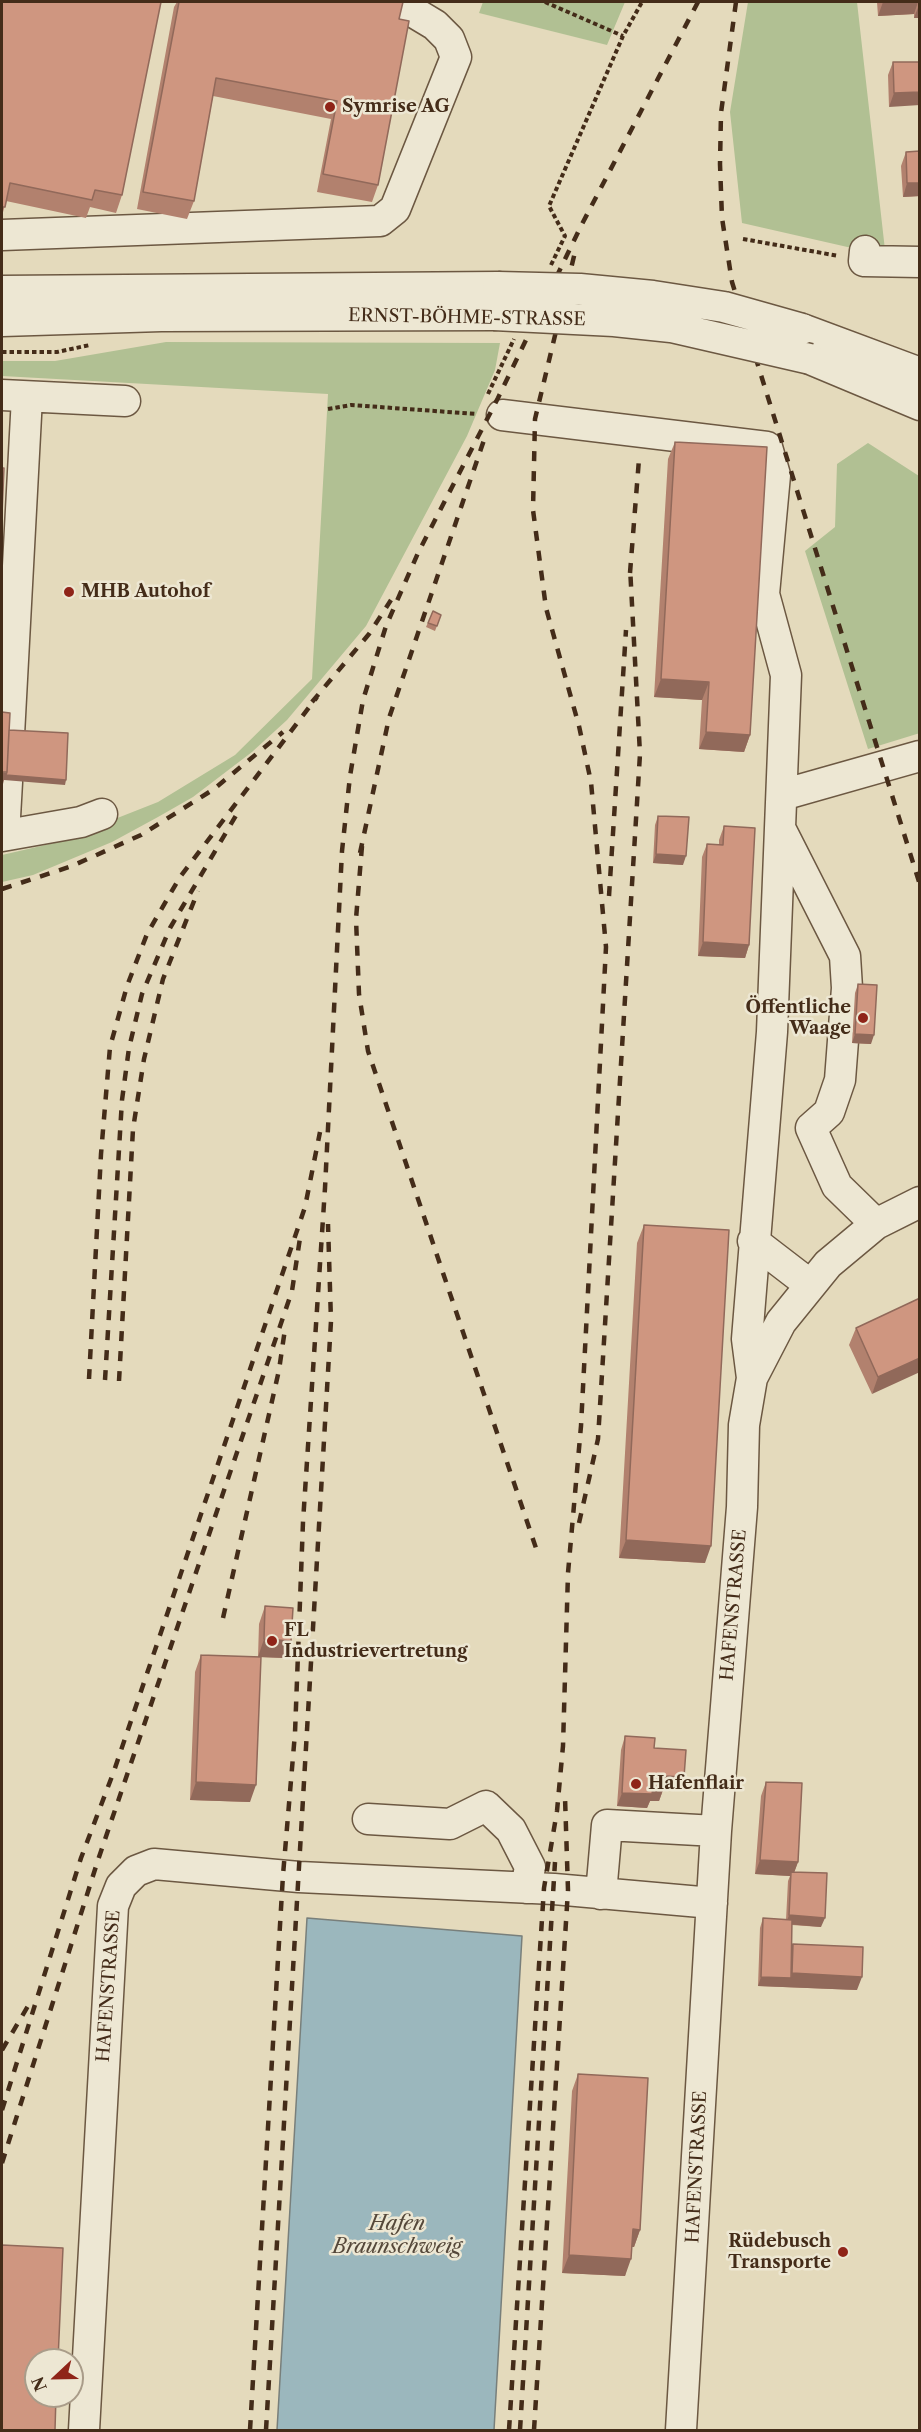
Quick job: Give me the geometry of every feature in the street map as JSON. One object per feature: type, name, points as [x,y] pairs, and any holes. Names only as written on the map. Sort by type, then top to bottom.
[{"type":"street","points":[[2,235],[380,221],[395,209],[456,57],[449,39],[435,26],[405,7],[375,2]]},
{"type":"street","points":[[865,256],[920,262]]},
{"type":"street","name":"ERNST-BÖHME-STRASSE","points":[[2,321],[496,301],[580,290],[653,296],[724,307],[802,329],[920,373]]},
{"type":"street","name":"ERNST-BÖHME-STRASSE","points":[[2,291],[496,301],[614,321],[671,327],[810,359],[920,405]]},
{"type":"street","points":[[9,735],[14,396],[124,401]]},
{"type":"street","name":"HAFENSTRASSE","points":[[502,415],[767,447],[775,475],[764,594],[786,675],[777,923],[766,1119],[753,1240],[747,1339],[752,1378],[744,1425],[742,1507],[716,1831],[681,2430]]},
{"type":"street","points":[[782,786],[920,756]]},
{"type":"street","points":[[7,782],[3,835],[81,822],[102,814]]},
{"type":"street","name":"HAFENSTRASSE","points":[[781,830],[845,956],[847,988],[840,1080],[829,1112],[811,1128]]},
{"type":"street","points":[[777,923],[810,921],[831,931]]},
{"type":"street","points":[[766,1119],[811,1128],[837,1186],[876,1224]]},
{"type":"street","name":"HAFENSTRASSE","points":[[752,1378],[781,1322],[809,1284],[850,1243],[876,1224],[920,1202]]},
{"type":"street","points":[[753,1240],[809,1284]]},
{"type":"street","points":[[368,1820],[450,1824],[486,1806],[511,1830],[530,1867],[526,1888]]},
{"type":"street","points":[[601,1894],[607,1825],[716,1831]]},
{"type":"street","name":"HAFENSTRASSE","points":[[84,2430],[113,1906],[121,1886],[136,1871],[154,1864],[299,1877],[526,1888],[712,1903]]},
{"type":"path","points":[[545,2],[623,36]]},
{"type":"path","points":[[565,236],[549,206],[623,36],[642,2]]},
{"type":"path","points":[[743,239],[865,256]]},
{"type":"path","points":[[328,409],[351,405],[502,415]]},
{"type":"green space","points":[[483,2],[625,2],[607,45],[479,13]]},
{"type":"green space","points":[[748,2],[857,2],[885,250],[865,251],[742,223],[730,112]]},
{"type":"green space","points":[[166,342],[500,343],[495,370],[467,436],[366,626],[287,720],[252,752],[193,797],[158,817],[112,842],[33,875],[2,882],[2,855],[54,843],[158,802],[235,755],[312,679],[328,394],[2,376],[2,361],[55,361]]},
{"type":"green space","points":[[868,443],[919,476],[920,733],[868,749],[805,551],[835,527],[837,464]]},
{"type":"water","name":"Hafen Braunschweig","points":[[307,1918],[522,1936],[494,2430],[277,2430]]},
{"type":"building","points":[[2,2],[161,2],[122,195],[95,190],[92,200],[10,183],[5,207],[2,207]]},
{"type":"building","name":"Symrise AG","points":[[179,2],[403,2],[399,19],[409,21],[378,185],[323,174],[337,101],[216,78],[194,201],[143,192]]},
{"type":"building","points":[[893,62],[920,62],[920,92],[894,93]]},
{"type":"building","points":[[920,151],[920,183],[907,183],[906,152]]},
{"type":"building","points":[[675,442],[767,447],[750,735],[706,732],[709,682],[661,679]]},
{"type":"building","points":[[2,468],[4,468],[2,514]]},
{"type":"building","points":[[433,611],[441,615],[437,626],[428,623]]},
{"type":"building","points":[[2,712],[10,713],[7,772],[2,772]]},
{"type":"building","points":[[9,730],[68,733],[66,780],[6,775]]},
{"type":"building","points":[[658,816],[689,817],[686,856],[656,854]]},
{"type":"building","points":[[724,826],[755,828],[749,945],[703,942],[707,844],[723,845]]},
{"type":"building","name":"Öffentliche Waage","points":[[858,984],[877,985],[874,1035],[855,1034]]},
{"type":"building","points":[[644,1225],[729,1230],[711,1546],[626,1540]]},
{"type":"building","points":[[920,1298],[920,1358],[878,1377],[856,1328]]},
{"type":"building","points":[[265,1606],[293,1608],[291,1641],[264,1639]]},
{"type":"building","points":[[201,1655],[261,1657],[256,1785],[196,1782]]},
{"type":"building","points":[[625,1736],[655,1738],[654,1748],[686,1750],[684,1777],[664,1776],[664,1788],[653,1787],[652,1794],[622,1793]]},
{"type":"building","points":[[766,1782],[802,1783],[798,1862],[760,1860]]},
{"type":"building","points":[[791,1872],[827,1873],[825,1918],[789,1915]]},
{"type":"building","points":[[763,1918],[792,1920],[791,1978],[761,1977]]},
{"type":"building","points":[[793,1944],[863,1947],[862,1977],[792,1973]]},
{"type":"building","points":[[578,2074],[648,2078],[640,2230],[633,2229],[631,2259],[569,2255]]},
{"type":"building","points":[[2,2245],[63,2248],[59,2348],[24,2348],[24,2408],[56,2408],[55,2430],[2,2430]]},
{"type":"railway","points":[[250,2430],[283,1875],[295,1733],[303,1522],[325,1188],[342,851],[350,776],[363,700],[386,626],[418,553],[498,398],[581,226],[698,2]]},
{"type":"railway","points":[[736,2],[721,113],[720,164],[722,218],[732,282],[920,885]]},
{"type":"railway","points":[[509,2430],[544,1888],[557,1811],[563,1746],[568,1573],[581,1426],[606,947],[591,782],[579,726],[546,608],[533,510],[535,419],[575,252]]},
{"type":"railway","points":[[360,853],[389,718],[484,440]]},
{"type":"railway","points":[[630,573],[639,459]]},
{"type":"railway","points":[[579,1523],[598,1439],[640,754],[630,567]]},
{"type":"railway","points":[[312,702],[369,634],[391,600]]},
{"type":"railway","points":[[609,896],[626,630]]},
{"type":"railway","points":[[89,1379],[101,1154],[110,1047],[127,986],[147,934],[180,877],[317,697]]},
{"type":"railway","points":[[2,889],[72,866],[141,835],[214,789],[283,732]]},
{"type":"railway","points":[[105,1380],[122,1100],[129,1048],[142,994],[170,928],[238,812]]},
{"type":"railway","points":[[362,846],[356,919],[359,994],[368,1051],[538,1554]]},
{"type":"railway","points":[[119,1381],[133,1129],[144,1059],[163,979],[198,891]]},
{"type":"railway","points":[[2,2110],[81,1858],[114,1771],[305,1207],[320,1132]]},
{"type":"railway","points":[[266,2430],[331,1321],[328,1224]]},
{"type":"railway","points":[[2,2163],[98,1860],[292,1291],[300,1238]]},
{"type":"railway","points":[[223,1618],[279,1370],[285,1329]]},
{"type":"railway","points":[[534,2430],[568,1890],[565,1797]]},
{"type":"railway","points":[[520,2430],[555,1862]]},
{"type":"railway","points":[[2,2050],[31,2001]]},
{"type":"place","name":"Symrise AG","points":[[330,107]]},
{"type":"place","name":"MHB Autohof","points":[[69,592]]},
{"type":"place","name":"Öffentliche Waage","points":[[863,1018]]},
{"type":"place","name":"FL Industrievertretung","points":[[272,1641]]},
{"type":"place","name":"Hafenflair","points":[[636,1784]]},
{"type":"place","name":"Rüdebusch Transporte","points":[[843,2252]]}]
